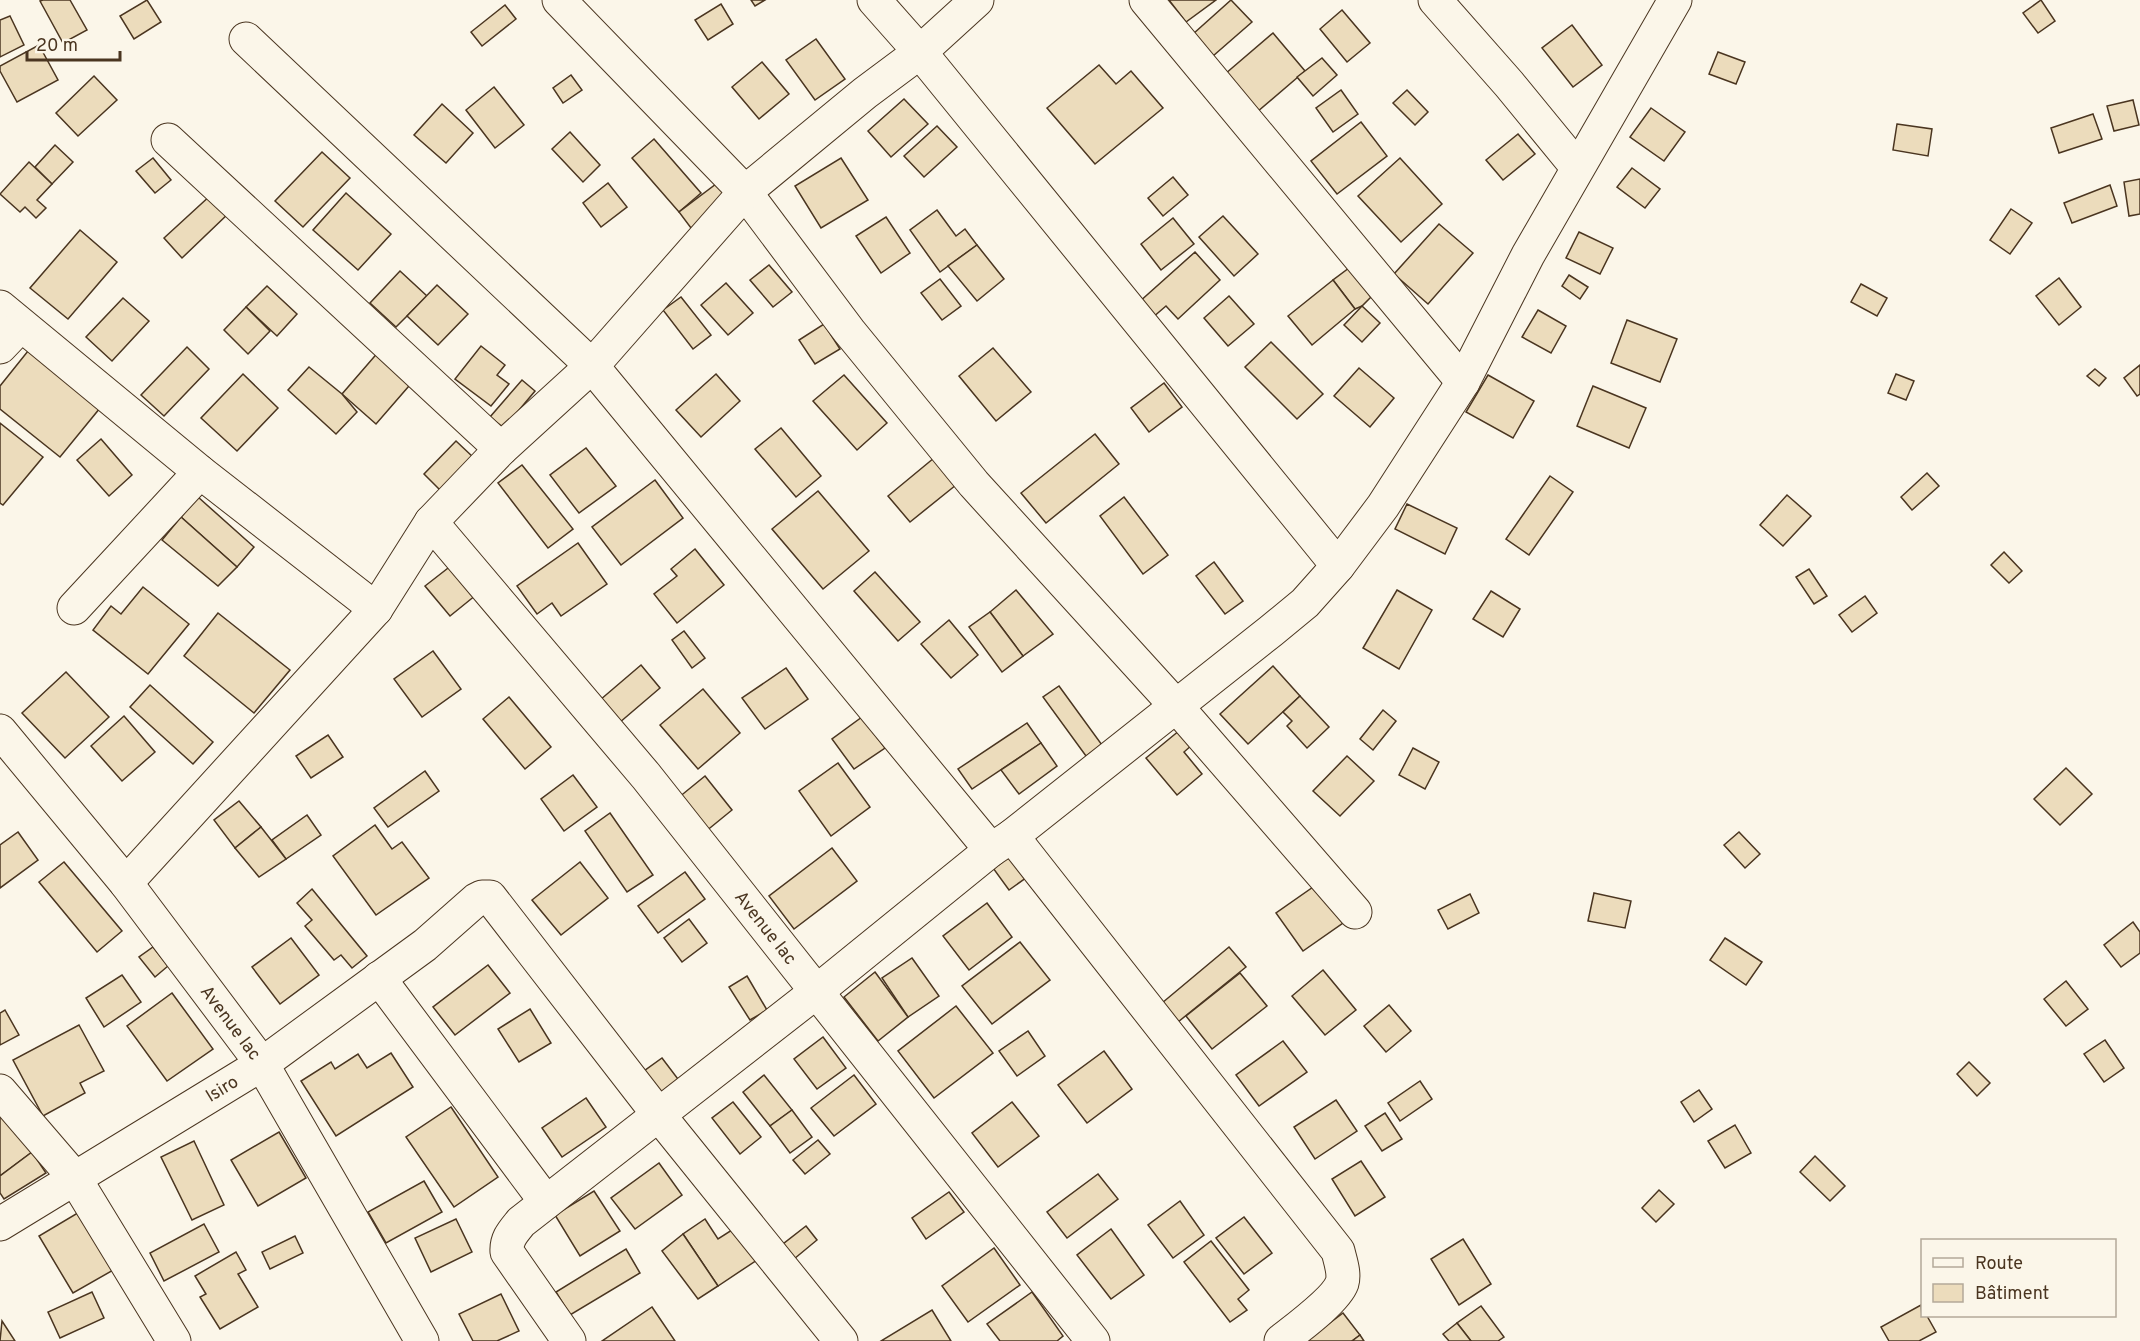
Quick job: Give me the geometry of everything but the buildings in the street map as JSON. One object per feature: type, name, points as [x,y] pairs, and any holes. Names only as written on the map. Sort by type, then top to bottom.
[{"type":"street","points":[[559,0],[746,192],[849,331],[974,484],[1177,707],[1355,912]]},
{"type":"street","points":[[874,0],[920,52],[1338,566]]},
{"type":"street","points":[[126,883],[376,609],[430,522],[501,449],[591,366],[746,192],[865,93],[920,52],[977,0]]},
{"type":"street","points":[[1146,0],[1463,382]]},
{"type":"street","points":[[1435,0],[1509,84],[1577,167]]},
{"type":"street","points":[[569,1341],[507,1252],[510,1236],[521,1222],[1177,707],[1305,603],[1338,566],[1383,506],[1463,382],[1528,255],[1675,0]]},
{"type":"street","points":[[246,39],[591,366],[1001,843],[1338,1251],[1342,1268],[1342,1283],[1329,1301],[1281,1341]]},
{"type":"street","points":[[168,141],[501,449]]},
{"type":"street","points":[[7,327],[200,472],[376,609]]},
{"type":"street","points":[[74,608],[200,472]]},
{"type":"street","name":"Avenue lac","points":[[430,522],[646,776],[1093,1341]]},
{"type":"street","name":"Avenue lac","points":[[0,731],[126,883],[262,1064],[422,1341]]},
{"type":"street","name":"Isiro","points":[[0,1224],[262,1064],[425,945],[482,897],[490,897],[658,1114]]},
{"type":"street","points":[[379,978],[546,1202]]},
{"type":"street","points":[[0,1091],[74,1177],[174,1341]]},
{"type":"street","points":[[658,1114],[841,1341]]}]
